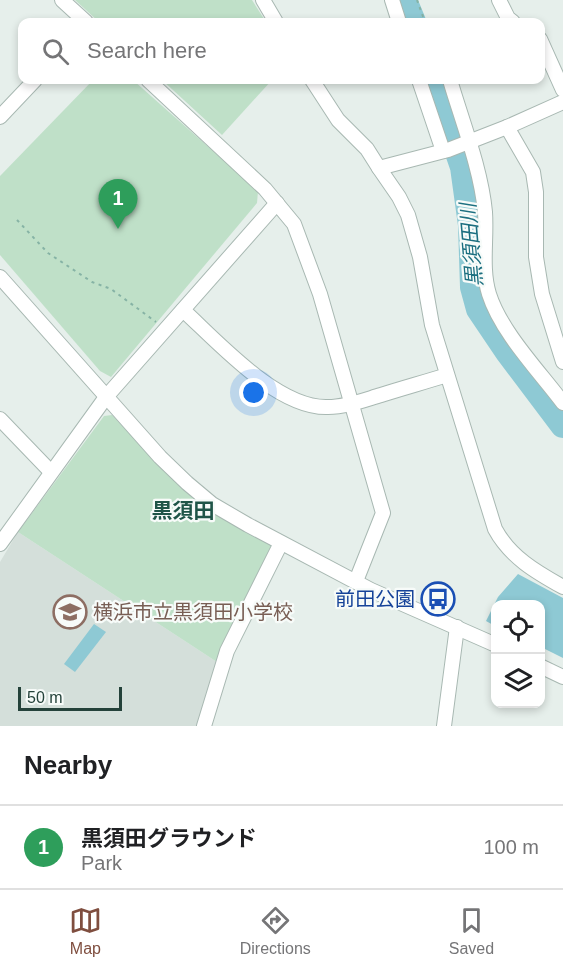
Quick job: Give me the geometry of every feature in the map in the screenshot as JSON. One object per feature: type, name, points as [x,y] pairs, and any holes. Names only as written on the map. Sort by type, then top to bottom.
[{"type":"street","points":[[62,0],[82,18]]},
{"type":"street","points":[[263,0],[274,18]]},
{"type":"street","points":[[392,0],[398,18]]},
{"type":"street","points":[[499,0],[508,18]]},
{"type":"street","points":[[545,50],[563,90]]},
{"type":"street","points":[[0,117],[31,84]]},
{"type":"street","points":[[151,84],[265,189],[294,224],[320,294],[383,513],[356,581]]},
{"type":"street","points":[[315,84],[338,120],[367,149],[408,214],[420,257],[432,325],[495,529],[501,541],[523,563],[563,587]]},
{"type":"street","points":[[421,84],[446,150]]},
{"type":"street","points":[[451,84],[481,186],[485,212],[485,267],[489,293],[512,337],[563,403]]},
{"type":"street","points":[[380,168],[446,150],[507,127],[563,102]]},
{"type":"street","points":[[507,127],[533,172],[536,192],[536,257],[542,294],[563,362]]},
{"type":"street","points":[[0,544],[106,396],[277,203]]},
{"type":"street","points":[[0,277],[187,483],[212,504],[371,590],[491,643]]},
{"type":"street","points":[[183,310],[275,391],[299,403],[327,408],[351,404],[447,375]]},
{"type":"street","points":[[563,381],[559,384],[563,390]]},
{"type":"street","points":[[0,419],[51,472]]},
{"type":"street","points":[[204,726],[227,651],[281,543]]},
{"type":"street","points":[[444,726],[457,627]]},
{"type":"street","points":[[545,668],[563,677]]},
{"type":"path","points":[[417,0],[424,18]]},
{"type":"path","points":[[17,220],[48,253],[92,282],[111,289],[166,329]]},
{"type":"shaded area","name":"横浜市立黒須田小学校","points":[[18,532],[217,662],[199,726],[0,726],[0,562]]},
{"type":"green space","points":[[75,0],[252,0],[263,18],[95,18]]},
{"type":"green space","points":[[89,84],[138,84],[258,191],[257,203],[111,377],[100,371],[0,255],[0,176]]},
{"type":"green space","points":[[166,84],[268,84],[222,135]]},
{"type":"green space","points":[[112,415],[157,463],[274,543],[217,662],[18,532],[104,416]]},
{"type":"water","points":[[518,574],[563,598],[563,658],[545,649],[545,600],[496,600]]},
{"type":"water","points":[[491,611],[491,624],[486,621]]},
{"type":"water","points":[[94,624],[106,632],[75,672],[64,664]]},
{"type":"waterway","name":"黒須田川","points":[[404,0],[411,18]]},
{"type":"waterway","name":"黒須田川","points":[[434,84],[463,167],[471,225],[473,287],[479,309],[563,425]]},
{"type":"place","name":"黒須田グラウンド","points":[[118,229]]},
{"type":"place","name":"前田公園","points":[[438,599]]},
{"type":"place","name":"横浜市立黒須田小学校","points":[[70,612]]},
{"type":"district","name":"黒須田","points":[[183,510]]}]
